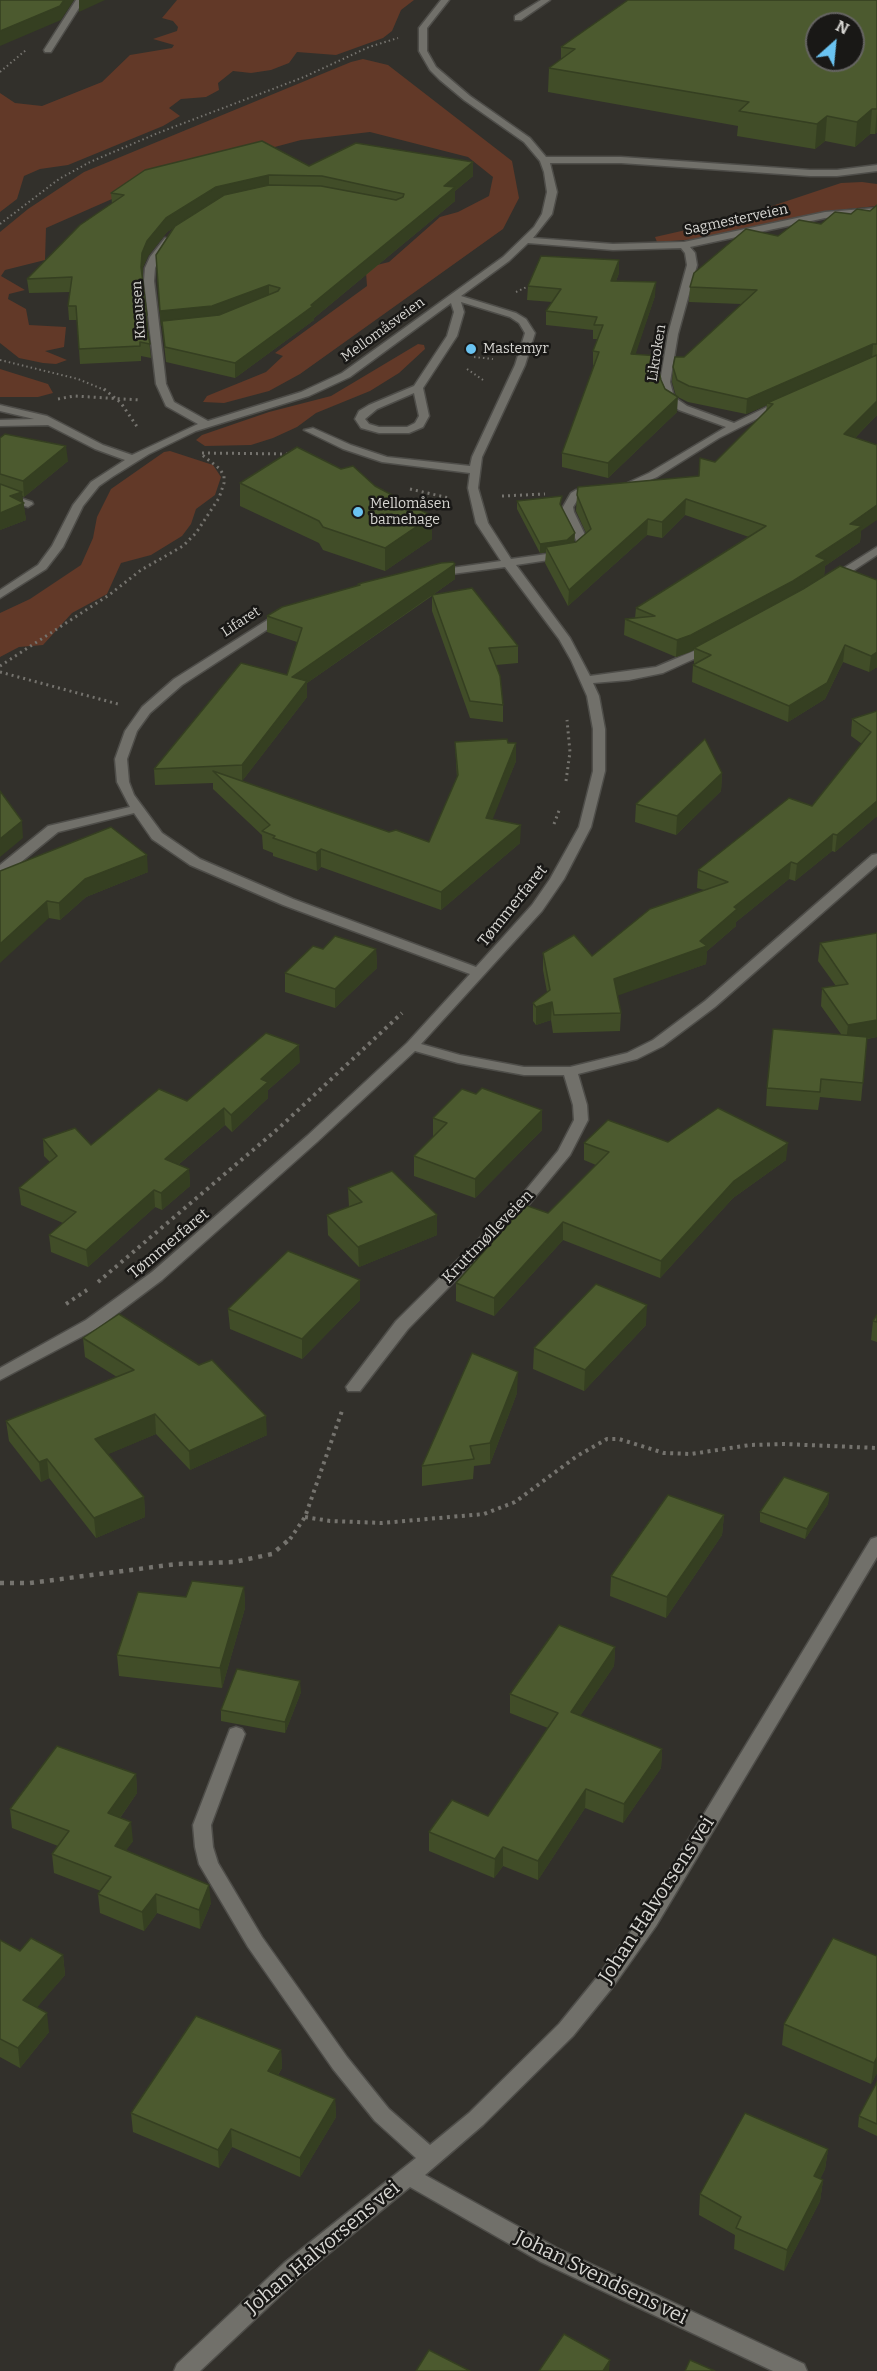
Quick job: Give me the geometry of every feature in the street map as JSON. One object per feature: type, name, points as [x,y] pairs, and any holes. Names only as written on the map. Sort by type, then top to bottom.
[{"type":"street","points":[[48,50],[80,0]]},
{"type":"street","name":"Mellomåsveien","points":[[0,595],[42,567],[57,547],[74,512],[86,494],[108,475],[133,459],[206,424],[297,397],[333,382],[378,353],[454,297],[528,240],[542,223],[550,203],[551,181],[544,160],[527,140],[454,87],[427,59],[422,43],[423,28],[445,0]]},
{"type":"street","points":[[518,18],[546,0]]},
{"type":"street","points":[[544,160],[621,160],[810,173],[877,168]]},
{"type":"street","name":"Sagmesterveien","points":[[528,240],[613,248],[684,245],[825,216],[877,211]]},
{"type":"street","name":"Knausen","points":[[177,231],[163,246],[150,268],[149,295],[159,332],[164,395],[177,409],[206,424]]},
{"type":"street","name":"Likroken","points":[[684,245],[690,253],[692,265],[673,334],[665,382],[667,393],[669,399],[683,408],[734,426]]},
{"type":"street","points":[[418,388],[424,416],[419,425],[409,430],[379,430],[365,426],[360,419],[363,413],[373,407],[418,388],[452,336],[459,312],[454,297]]},
{"type":"street","name":"Tømmerfaret","points":[[0,1375],[92,1324],[158,1276],[312,1139],[412,1046],[537,908],[557,879],[585,827],[594,798],[600,752],[597,711],[587,680],[564,638],[508,563],[483,523],[475,497],[473,480],[474,471],[492,422],[520,365],[530,333],[523,321],[513,315],[454,297]]},
{"type":"street","points":[[420,576],[565,556],[581,547],[582,538],[568,512],[568,507],[576,493],[612,490],[635,484],[734,426],[798,397]]},
{"type":"street","points":[[0,408],[32,414],[54,422],[90,443],[133,459]]},
{"type":"street","points":[[0,423],[54,422]]},
{"type":"street","points":[[309,430],[362,453],[412,464],[474,471]]},
{"type":"street","points":[[69,447],[90,443]]},
{"type":"street","points":[[0,494],[28,504]]},
{"type":"street","points":[[825,585],[877,550]]},
{"type":"street","name":"Lifaret","points":[[298,607],[259,628],[178,682],[146,710],[131,731],[121,759],[123,782],[136,808],[157,836],[174,849],[220,874],[478,973]]},
{"type":"street","points":[[587,680],[659,670],[695,657],[725,642]]},
{"type":"street","points":[[0,872],[53,829],[136,808]]},
{"type":"street","points":[[412,1046],[491,1066],[524,1071],[570,1071],[632,1056],[675,1031],[877,858]]},
{"type":"street","name":"Kruttmølleveien","points":[[354,1387],[402,1326],[521,1205],[565,1152],[581,1120],[580,1105],[570,1071]]},
{"type":"street","name":"Johan Halvorsens vei","points":[[185,2371],[292,2270],[476,2119],[566,2030],[605,1982],[649,1920],[877,1543]]},
{"type":"street","points":[[236,1734],[202,1825],[204,1847],[209,1864],[255,1941],[340,2063],[382,2115],[429,2157]]},
{"type":"street","name":"Johan Svendsens vei","points":[[409,2176],[549,2255],[796,2371]]},
{"type":"path","points":[[0,224],[59,179],[128,145],[276,89],[369,47],[402,37],[403,44]]},
{"type":"path","points":[[0,72],[33,43]]},
{"type":"path","points":[[479,390],[497,350]]},
{"type":"path","points":[[474,357],[493,359]]},
{"type":"path","points":[[0,360],[78,379],[106,390],[117,398],[140,430]]},
{"type":"path","points":[[467,369],[483,380]]},
{"type":"path","points":[[32,414],[66,397],[117,398]]},
{"type":"path","points":[[0,666],[109,595],[141,570],[183,546],[196,533],[219,498],[224,483],[224,476],[220,470],[199,453],[248,452],[294,455]]},
{"type":"path","points":[[448,469],[446,479],[450,505]]},
{"type":"path","points":[[409,489],[448,499],[576,493]]},
{"type":"path","points":[[0,672],[146,710]]},
{"type":"path","points":[[565,788],[570,752],[566,710]]},
{"type":"path","points":[[550,833],[561,805]]},
{"type":"path","points":[[60,1308],[122,1263],[181,1214],[303,1106],[410,1005]]},
{"type":"path","points":[[0,1583],[30,1583],[137,1567],[256,1559],[272,1554],[287,1543],[305,1517],[338,1418],[354,1387]]},
{"type":"path","points":[[305,1517],[330,1521],[382,1523],[484,1514],[515,1502],[577,1456],[607,1439],[619,1439],[664,1453],[691,1454],[772,1444],[877,1448]]},
{"type":"shaded area","points":[[177,0],[414,0],[401,10],[392,31],[383,38],[336,55],[297,52],[289,63],[271,70],[251,73],[233,71],[218,83],[219,90],[206,97],[181,99],[169,108],[180,116],[163,126],[68,165],[40,169],[24,176],[17,199],[0,212],[0,93],[15,103],[42,106],[102,82],[130,55],[172,48],[174,45],[153,39],[177,31],[178,27],[173,21],[162,18]]},
{"type":"shaded area","points":[[363,59],[388,65],[512,161],[519,198],[503,229],[300,374],[269,391],[224,403],[203,402],[207,396],[266,372],[283,356],[275,353],[367,286],[366,272],[373,266],[389,262],[440,217],[458,212],[489,196],[493,177],[468,157],[370,132],[301,140],[162,177],[46,228],[45,260],[5,270],[1,276],[25,290],[9,294],[8,299],[26,309],[29,325],[66,327],[64,347],[45,351],[67,360],[56,364],[19,358],[0,343],[0,232],[28,209],[84,172]]},
{"type":"shaded area","points":[[841,183],[877,184],[877,206],[827,211],[699,239],[657,242],[655,237],[730,220]]},
{"type":"shaded area","points":[[418,344],[424,345],[425,349],[399,373],[370,391],[316,413],[297,427],[273,438],[251,445],[205,446],[196,440],[202,435],[269,412],[331,396]]},
{"type":"shaded area","points":[[0,369],[48,384],[53,393],[38,397],[0,397]]},
{"type":"shaded area","points":[[170,451],[213,465],[221,477],[215,495],[196,509],[191,524],[182,536],[151,555],[121,563],[107,594],[72,613],[43,645],[19,647],[0,657],[0,613],[30,599],[81,565],[93,538],[97,517],[111,489],[164,452]]},
{"type":"building","points":[[0,0],[64,0],[60,6],[0,31]]},
{"type":"building","points":[[628,0],[877,0],[877,109],[872,109],[857,122],[827,116],[817,124],[739,111],[749,102],[549,68],[575,49],[561,47]]},
{"type":"building","points":[[262,141],[309,166],[356,143],[473,162],[444,186],[455,187],[311,305],[313,306],[235,363],[165,347],[162,321],[219,315],[278,291],[280,288],[269,285],[212,306],[160,311],[156,255],[175,226],[224,195],[269,185],[321,186],[396,200],[404,194],[322,176],[269,175],[216,187],[166,218],[147,241],[142,253],[141,267],[147,315],[145,317],[150,344],[140,342],[140,346],[79,349],[76,306],[68,306],[72,277],[27,279],[80,225],[124,195],[111,193],[145,170]]},
{"type":"building","points":[[877,205],[877,344],[747,399],[689,386],[677,380],[673,367],[675,357],[684,357],[757,290],[690,287],[694,273],[746,229],[778,236],[799,220],[821,224],[835,212],[851,214],[857,209],[870,211]]},
{"type":"building","points":[[541,256],[619,260],[611,281],[656,282],[631,354],[660,356],[658,368],[661,380],[665,389],[678,397],[608,463],[562,453],[599,352],[593,351],[603,325],[594,325],[597,317],[546,311],[561,289],[528,286]]},
{"type":"building","points":[[877,355],[877,401],[844,434],[877,445],[877,505],[850,524],[862,526],[816,556],[826,560],[793,581],[691,635],[677,640],[625,619],[655,616],[636,608],[766,526],[686,499],[662,522],[648,519],[569,590],[546,547],[576,542],[591,529],[577,495],[578,487],[699,476],[700,458],[715,462],[773,404],[767,403]]},
{"type":"building","points":[[5,434],[66,446],[23,481],[0,474],[0,438]]},
{"type":"building","points":[[297,447],[341,469],[353,466],[375,486],[432,516],[385,548],[323,527],[319,521],[240,483]]},
{"type":"building","points":[[0,484],[22,492],[10,496],[24,503],[0,513]]},
{"type":"building","points":[[562,496],[560,504],[575,533],[567,540],[540,544],[517,501]]},
{"type":"building","points":[[453,562],[455,564],[292,677],[307,681],[242,765],[154,769],[241,663],[287,675],[302,628],[267,616],[282,607],[360,585],[358,584]]},
{"type":"building","points":[[840,566],[877,580],[877,652],[871,656],[845,645],[827,683],[789,706],[693,665],[711,655],[694,648],[803,589]]},
{"type":"building","points":[[472,588],[518,646],[489,648],[500,676],[503,705],[470,701],[432,595]]},
{"type":"building","points":[[877,711],[877,801],[837,835],[833,834],[797,864],[791,862],[734,907],[737,909],[700,941],[707,946],[614,979],[621,1013],[554,1015],[552,1002],[536,1007],[533,1003],[550,990],[543,953],[574,935],[592,956],[650,909],[728,882],[698,870],[789,798],[812,806],[871,732],[852,719]]},
{"type":"building","points":[[507,739],[508,743],[516,743],[486,818],[521,825],[441,892],[321,849],[316,853],[273,838],[275,836],[262,831],[270,825],[213,771],[389,832],[396,830],[429,842],[458,775],[455,742]]},
{"type":"building","points":[[705,739],[722,773],[677,816],[636,804]]},
{"type":"building","points":[[0,791],[22,821],[0,839]]},
{"type":"building","points":[[111,827],[147,855],[85,879],[59,903],[47,901],[0,944],[0,871]]},
{"type":"building","points":[[877,933],[877,1020],[848,1025],[822,988],[848,984],[820,943]]},
{"type":"building","points":[[335,936],[376,949],[335,989],[285,973],[313,946],[323,949]]},
{"type":"building","points":[[773,1029],[867,1037],[863,1083],[821,1079],[820,1092],[767,1088]]},
{"type":"building","points":[[266,1033],[299,1045],[261,1079],[268,1082],[231,1115],[224,1108],[165,1159],[189,1169],[161,1193],[154,1190],[86,1250],[49,1235],[76,1212],[19,1188],[57,1156],[43,1139],[75,1128],[91,1145],[159,1089],[187,1101]]},
{"type":"building","points":[[482,1088],[542,1110],[475,1179],[414,1156],[447,1123],[433,1118],[462,1089],[476,1094]]},
{"type":"building","points":[[718,1108],[788,1143],[734,1181],[661,1261],[563,1222],[494,1298],[456,1283],[525,1205],[548,1213],[609,1152],[584,1143],[608,1120],[668,1142]]},
{"type":"building","points":[[392,1171],[437,1215],[358,1247],[327,1215],[362,1202],[348,1188]]},
{"type":"building","points":[[288,1251],[360,1280],[302,1339],[228,1309]]},
{"type":"building","points":[[596,1284],[647,1305],[585,1370],[534,1348]]},
{"type":"building","points":[[119,1314],[199,1365],[212,1360],[266,1416],[189,1451],[155,1414],[95,1439],[144,1497],[94,1518],[47,1459],[39,1462],[6,1421],[134,1370],[83,1338]]},
{"type":"building","points":[[472,1353],[518,1372],[490,1443],[470,1446],[474,1459],[422,1466]]},
{"type":"building","points":[[784,1477],[829,1493],[807,1529],[760,1512]]},
{"type":"building","points":[[668,1495],[724,1515],[667,1597],[611,1576]]},
{"type":"building","points":[[192,1581],[244,1587],[220,1668],[117,1655],[138,1592],[186,1597]]},
{"type":"building","points":[[559,1625],[615,1647],[571,1712],[662,1749],[624,1804],[586,1789],[538,1861],[503,1847],[495,1859],[429,1832],[452,1800],[488,1816],[558,1713],[510,1694]]},
{"type":"building","points":[[237,1669],[300,1681],[285,1722],[221,1710]]},
{"type":"building","points":[[57,1746],[136,1774],[108,1813],[131,1822],[115,1846],[209,1885],[199,1910],[156,1894],[142,1912],[98,1894],[111,1877],[52,1854],[69,1831],[10,1809]]},
{"type":"building","points":[[31,1938],[63,1955],[23,2000],[47,2013],[18,2048],[0,2039],[0,1940],[20,1951]]},
{"type":"building","points":[[833,1938],[877,1956],[877,2057],[874,2063],[784,2024]]},
{"type":"building","points":[[196,2016],[281,2050],[268,2071],[335,2099],[300,2158],[231,2129],[218,2150],[131,2113]]},
{"type":"building","points":[[877,2082],[877,2124],[859,2116]]},
{"type":"building","points":[[745,2113],[828,2149],[814,2176],[823,2180],[787,2250],[736,2228],[741,2217],[700,2194]]},
{"type":"building","points":[[564,2334],[610,2360],[603,2371],[539,2371]]},
{"type":"building","points":[[429,2350],[470,2371],[416,2371]]},
{"type":"building","points":[[690,2360],[715,2371],[685,2371]]},
{"type":"place","name":"Mastemyr","points":[[471,349]]},
{"type":"place","name":"Mellomåsen barnehage","points":[[358,512]]}]
